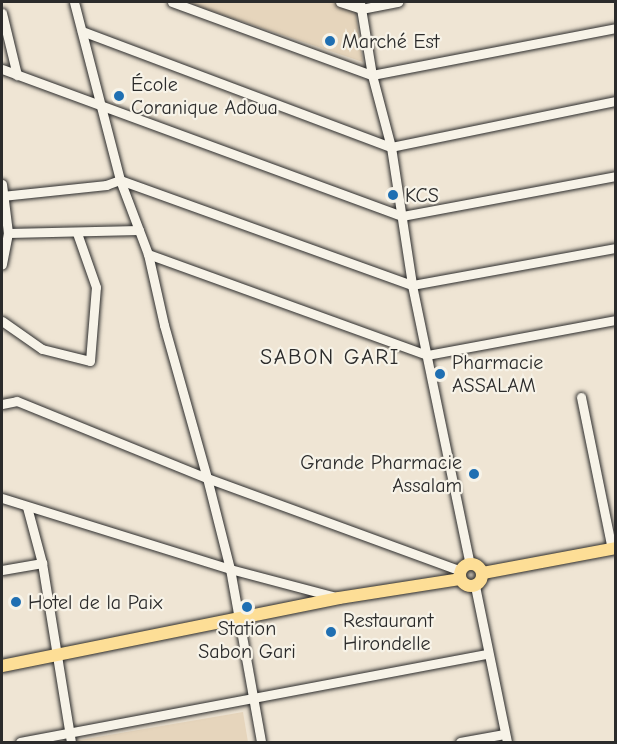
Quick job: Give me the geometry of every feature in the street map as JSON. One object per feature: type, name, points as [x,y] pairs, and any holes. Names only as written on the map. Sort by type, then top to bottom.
[{"type":"main road","points":[[483,573],[614,548]]},
{"type":"main road","points":[[2,666],[339,598],[464,571],[477,565],[483,573],[482,580],[475,586],[468,586],[464,571]]},
{"type":"street","points":[[74,2],[120,180],[148,254],[164,326],[230,569],[251,698],[261,742]]},
{"type":"street","points":[[172,2],[372,75],[615,28]]},
{"type":"street","points":[[340,2],[360,5],[398,2]]},
{"type":"street","points":[[2,404],[17,401],[207,478],[464,571],[427,355],[412,285],[391,147],[372,75],[360,5]]},
{"type":"street","points":[[2,13],[17,75]]},
{"type":"street","points":[[82,31],[391,147],[615,101]]},
{"type":"street","points":[[2,69],[402,216],[615,176]]},
{"type":"street","points":[[3,196],[106,185],[120,180],[412,285],[615,248]]},
{"type":"street","points":[[2,184],[8,233],[2,264]]},
{"type":"street","points":[[8,233],[139,230]]},
{"type":"street","points":[[2,321],[42,349],[90,361],[96,287],[77,233]]},
{"type":"street","points":[[148,254],[427,355],[615,320]]},
{"type":"street","points":[[581,397],[614,548]]},
{"type":"street","points":[[2,498],[230,569],[339,598]]},
{"type":"street","points":[[27,507],[42,563],[70,738]]},
{"type":"street","points":[[2,570],[42,563]]},
{"type":"street","points":[[460,742],[505,738],[475,586]]},
{"type":"street","points":[[20,742],[70,738],[251,698],[487,654]]},
{"type":"shaded area","name":"Marché Est","points":[[185,2],[354,2],[363,62],[238,20]]},
{"type":"shaded area","points":[[243,712],[248,742],[74,741]]},
{"type":"place","name":"Marché Est","points":[[330,41]]},
{"type":"place","name":"École Coranique Adoua","points":[[119,96]]},
{"type":"place","name":"KCS","points":[[393,195]]},
{"type":"place","name":"Pharmacie ASSALAM","points":[[440,374]]},
{"type":"place","name":"Grande Pharmacie Assalam","points":[[474,474]]},
{"type":"place","name":"Hotel de la Paix","points":[[16,602]]},
{"type":"place","name":"Station Sabon Gari","points":[[247,607]]},
{"type":"place","name":"Restaurant Hirondelle","points":[[331,632]]},
{"type":"district","name":"SABON GARI","points":[[330,358]]}]
